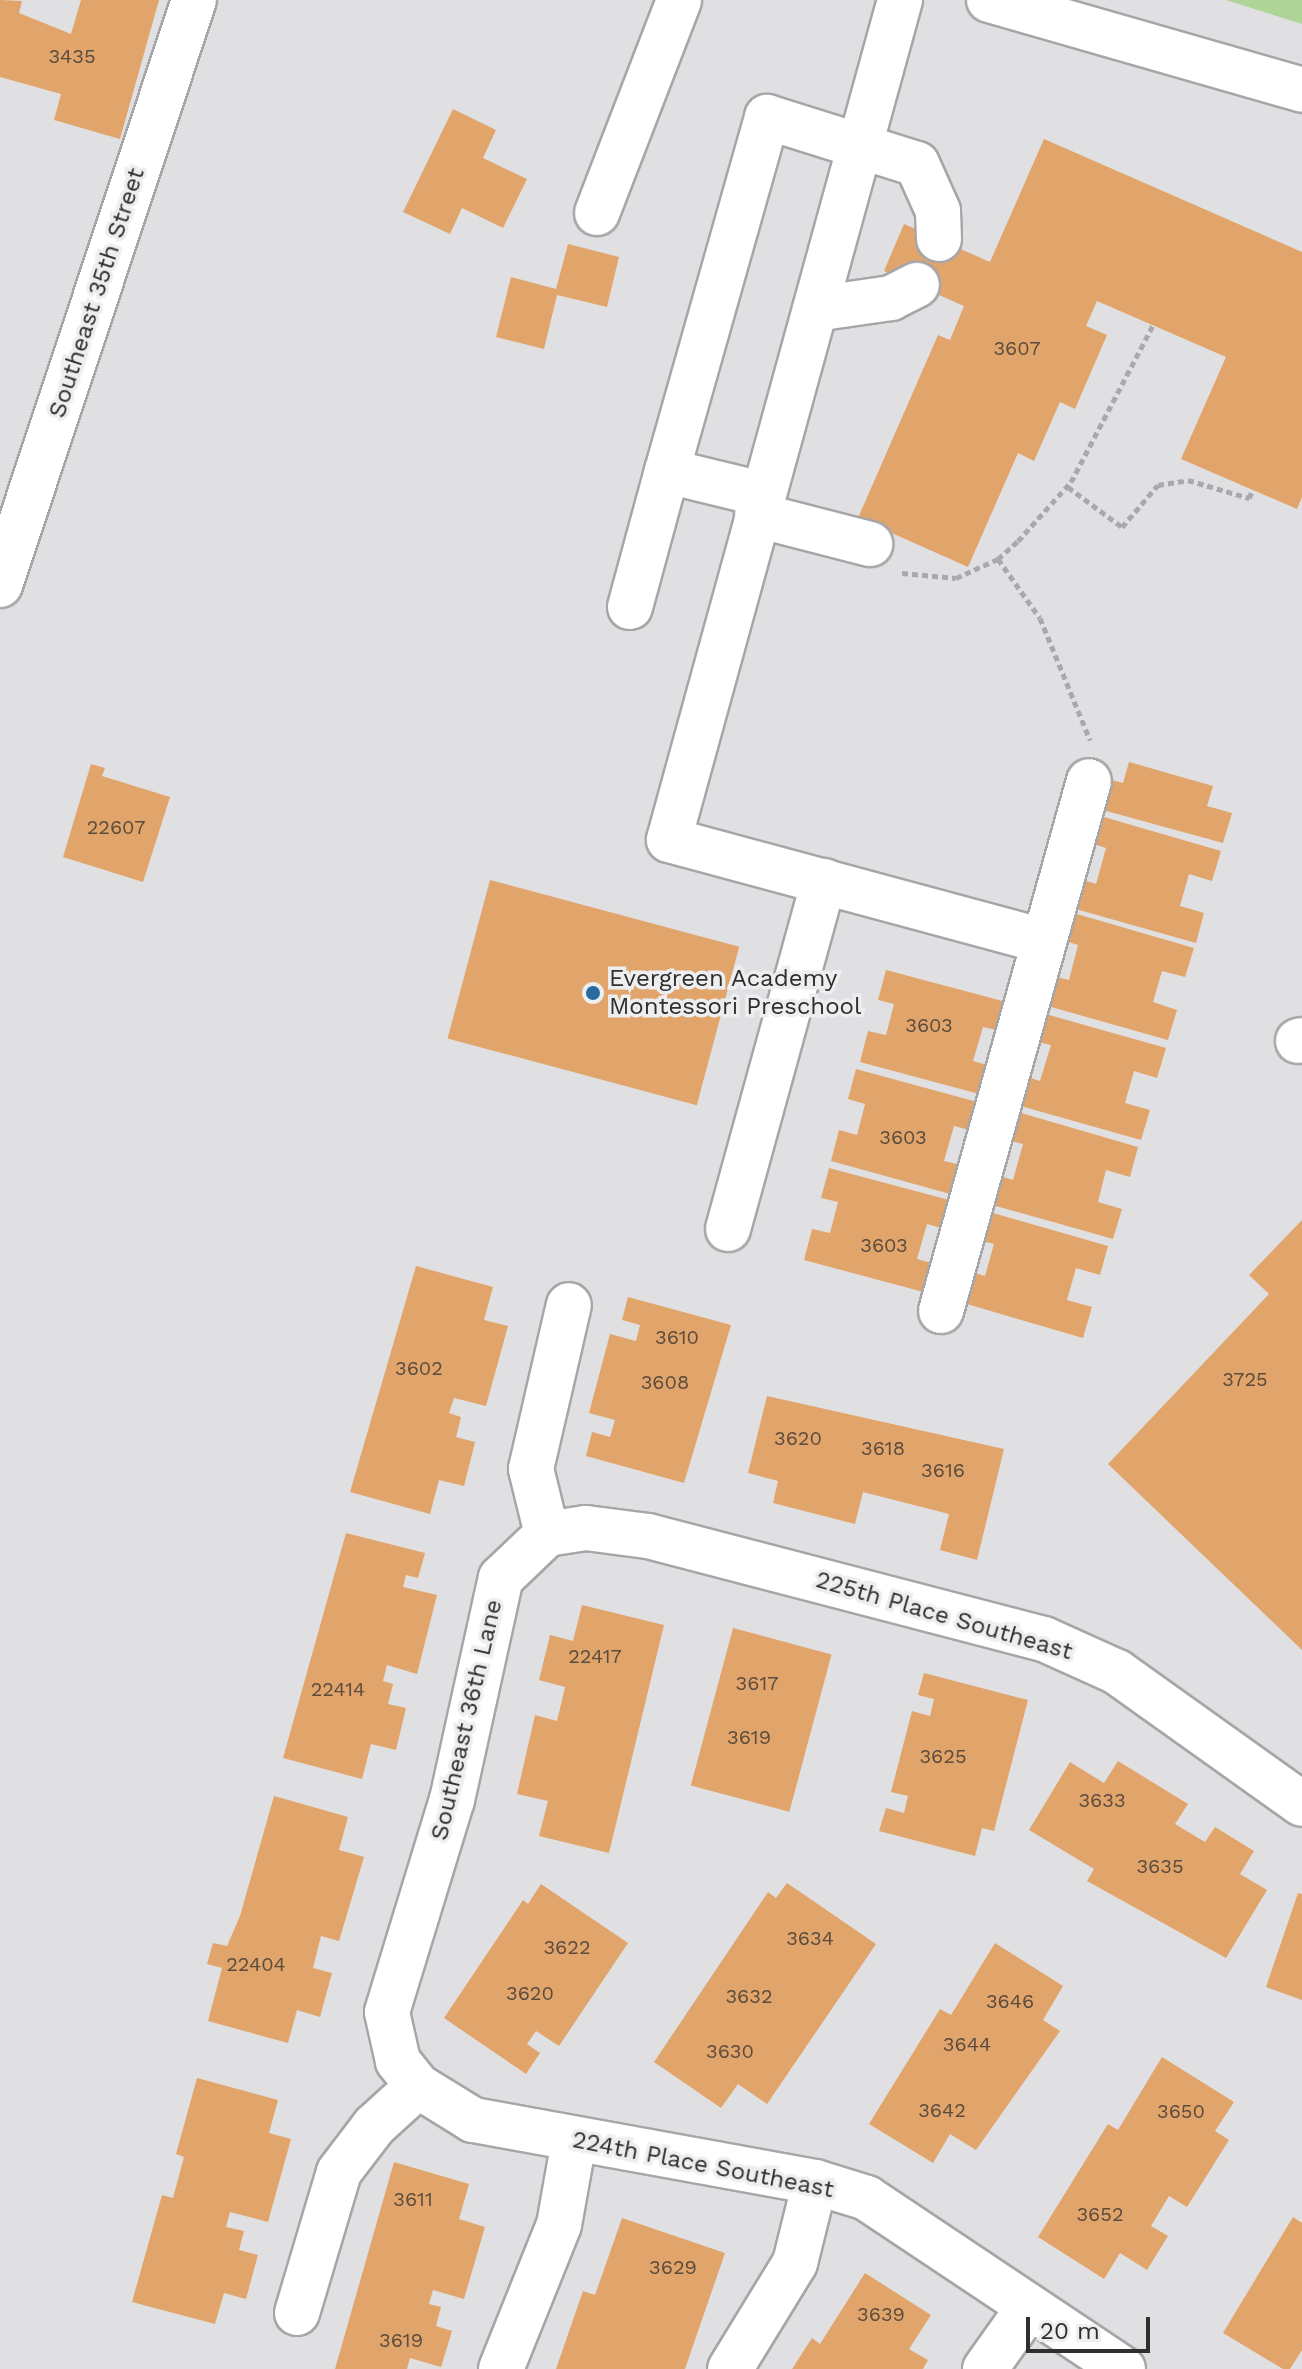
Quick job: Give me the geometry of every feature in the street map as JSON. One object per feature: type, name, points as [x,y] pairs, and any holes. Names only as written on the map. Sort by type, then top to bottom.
[{"type":"street","name":"Southeast 35th Street","points":[[0,585],[194,0]]},
{"type":"street","points":[[597,213],[679,0]]},
{"type":"street","points":[[900,0],[669,840],[1044,941]]},
{"type":"street","points":[[989,0],[1302,90]]},
{"type":"street","points":[[630,607],[767,117],[917,164],[938,211],[939,239]]},
{"type":"street","points":[[815,309],[891,298],[917,285]]},
{"type":"street","points":[[667,471],[870,544]]},
{"type":"street","points":[[941,1311],[1089,781]]},
{"type":"street","points":[[728,1229],[824,881]]},
{"type":"street","points":[[547,1534],[531,1469],[569,1305]]},
{"type":"street","name":"225th Place Southeast","points":[[547,1534],[586,1528],[648,1536],[1044,1639],[1117,1672],[1302,1804]]},
{"type":"street","name":"Southeast 36th Lane","points":[[408,2074],[387,2012],[452,1800],[488,1618],[501,1578],[515,1557],[547,1534]]},
{"type":"street","points":[[297,2313],[339,2172],[408,2074]]},
{"type":"street","name":"224th Place Southeast","points":[[408,2074],[473,2120],[574,2141],[815,2182],[867,2198],[905,2220],[1123,2369]]},
{"type":"street","points":[[501,2369],[559,2225],[574,2141]]},
{"type":"street","points":[[730,2369],[795,2263],[815,2182]]},
{"type":"street","points":[[985,2369],[1029,2307]]},
{"type":"path","points":[[870,544],[886,567],[907,575],[956,578],[998,559],[1068,487],[1153,325]]},
{"type":"path","points":[[1068,487],[1122,527],[1158,485],[1188,480],[1249,498],[1253,490]]},
{"type":"path","points":[[998,559],[1040,618],[1077,716],[1087,726],[1089,781]]},
{"type":"green space","points":[[1226,0],[1302,0],[1302,24]]},
{"type":"building","points":[[0,0],[22,1],[19,13],[71,34],[81,0],[159,0],[120,139],[54,120],[61,94],[0,77]]},
{"type":"building","points":[[453,109],[496,130],[483,158],[527,179],[503,228],[462,208],[450,234],[403,212]]},
{"type":"building","points":[[1044,139],[1302,252],[1302,497],[1297,509],[1181,459],[1226,357],[1097,301],[1086,326],[1107,335],[1075,409],[1060,402],[1034,461],[1018,453],[968,567],[858,518],[938,335],[950,340],[964,306],[884,271],[904,224],[990,262]]},
{"type":"building","points":[[568,244],[619,257],[607,307],[557,295],[544,349],[496,337],[511,277],[556,289]]},
{"type":"building","points":[[1129,762],[1213,786],[1207,806],[1232,813],[1223,843],[1099,809],[1108,779],[1123,783]]},
{"type":"building","points":[[91,764],[105,768],[102,776],[170,797],[143,882],[63,857]]},
{"type":"building","points":[[1097,815],[1221,851],[1212,881],[1189,874],[1180,906],[1204,913],[1196,943],[1072,908],[1080,879],[1096,884],[1106,848],[1090,843]]},
{"type":"building","name":"Evergreen Academy Montessori Preschool","points":[[490,880],[739,947],[697,1105],[448,1038]]},
{"type":"building","points":[[1070,912],[1194,948],[1185,977],[1162,971],[1153,1002],[1177,1010],[1168,1040],[1044,1005],[1053,976],[1069,980],[1078,945],[1062,940]]},
{"type":"building","points":[[886,970],[1010,1003],[1001,1031],[983,1027],[973,1061],[991,1066],[983,1095],[860,1062],[868,1031],[886,1035],[894,1004],[878,1000]]},
{"type":"building","points":[[1042,1013],[1166,1048],[1157,1078],[1134,1071],[1125,1103],[1150,1110],[1141,1140],[1017,1105],[1025,1076],[1040,1081],[1051,1045],[1034,1041]]},
{"type":"building","points":[[856,1069],[981,1103],[973,1131],[954,1126],[944,1161],[962,1165],[954,1195],[831,1161],[839,1130],[857,1135],[865,1104],[848,1099]]},
{"type":"building","points":[[1014,1111],[1138,1147],[1130,1177],[1106,1170],[1098,1202],[1122,1209],[1113,1239],[989,1204],[997,1175],[1013,1180],[1023,1144],[1007,1140]]},
{"type":"building","points":[[829,1168],[953,1201],[945,1229],[927,1224],[917,1259],[935,1264],[927,1293],[804,1260],[812,1229],[830,1233],[838,1202],[821,1198]]},
{"type":"building","points":[[986,1211],[1108,1246],[1100,1275],[1076,1268],[1067,1300],[1092,1307],[1083,1338],[960,1302],[969,1271],[985,1276],[994,1244],[978,1240]]},
{"type":"building","points":[[1302,1220],[1302,1650],[1108,1464],[1269,1294],[1249,1275]]},
{"type":"building","points":[[416,1266],[493,1287],[484,1320],[508,1326],[486,1406],[454,1398],[449,1413],[461,1417],[456,1437],[475,1442],[464,1486],[439,1480],[430,1514],[350,1492]]},
{"type":"building","points":[[628,1297],[731,1325],[684,1483],[586,1456],[592,1432],[610,1437],[615,1420],[589,1413],[610,1334],[636,1341],[640,1325],[622,1320]]},
{"type":"building","points":[[767,1396],[1004,1449],[977,1560],[940,1550],[949,1514],[863,1492],[855,1524],[773,1503],[778,1481],[748,1473]]},
{"type":"building","points":[[346,1533],[425,1553],[418,1578],[406,1575],[403,1587],[437,1595],[417,1674],[387,1665],[383,1681],[393,1684],[388,1704],[406,1708],[396,1750],[371,1744],[362,1779],[283,1758]]},
{"type":"building","points":[[582,1605],[664,1625],[609,1853],[539,1836],[548,1801],[517,1794],[535,1715],[557,1721],[565,1687],[539,1680],[550,1635],[573,1641]]},
{"type":"building","points":[[733,1628],[832,1654],[789,1812],[691,1785]]},
{"type":"building","points":[[924,1673],[1028,1700],[994,1831],[982,1828],[975,1856],[879,1831],[886,1808],[904,1813],[908,1796],[891,1792],[912,1711],[930,1716],[934,1699],[918,1695]]},
{"type":"building","points":[[1118,1761],[1188,1804],[1175,1824],[1205,1842],[1215,1827],[1254,1851],[1240,1874],[1267,1890],[1226,1958],[1087,1881],[1094,1869],[1029,1830],[1070,1762],[1104,1783]]},
{"type":"building","points":[[274,1796],[348,1817],[339,1850],[364,1857],[339,1941],[321,1936],[313,1968],[332,1973],[320,2017],[297,2010],[288,2043],[208,2021],[222,1968],[207,1964],[213,1943],[227,1946],[240,1916]]},
{"type":"building","points":[[787,1883],[876,1944],[767,2104],[738,2084],[721,2108],[654,2062],[768,1892],[776,1898]]},
{"type":"building","points":[[541,1884],[628,1943],[559,2046],[536,2031],[527,2044],[540,2053],[526,2074],[444,2018],[523,1900],[528,1904]]},
{"type":"building","points":[[1298,1893],[1302,1894],[1302,2000],[1266,1987]]},
{"type":"building","points":[[995,1943],[1063,1986],[1043,2020],[1060,2031],[976,2150],[950,2134],[933,2163],[869,2124],[940,2009],[951,2015]]},
{"type":"building","points":[[1162,2057],[1234,2102],[1215,2131],[1229,2140],[1187,2207],[1169,2196],[1151,2226],[1168,2236],[1147,2270],[1120,2253],[1104,2279],[1038,2237],[1108,2124],[1118,2130]]},
{"type":"building","points":[[197,2078],[278,2100],[269,2133],[291,2139],[268,2222],[230,2212],[226,2227],[244,2231],[239,2250],[258,2255],[246,2299],[224,2293],[215,2324],[132,2302],[162,2195],[173,2198],[184,2157],[176,2154]]},
{"type":"building","points":[[394,2162],[469,2184],[459,2219],[485,2227],[464,2299],[433,2290],[429,2304],[441,2307],[436,2326],[452,2331],[441,2367],[410,2358],[407,2369],[335,2369]]},
{"type":"building","points":[[1293,2217],[1302,2223],[1302,2350],[1290,2369],[1283,2369],[1223,2333]]},
{"type":"building","points":[[622,2218],[725,2253],[685,2369],[556,2369],[583,2291],[595,2295]]},
{"type":"building","points":[[865,2273],[931,2315],[909,2349],[928,2360],[923,2369],[792,2369],[812,2338],[820,2344]]},
{"type":"place","name":"Evergreen Academy Montessori Preschool","points":[[593,993]]}]
